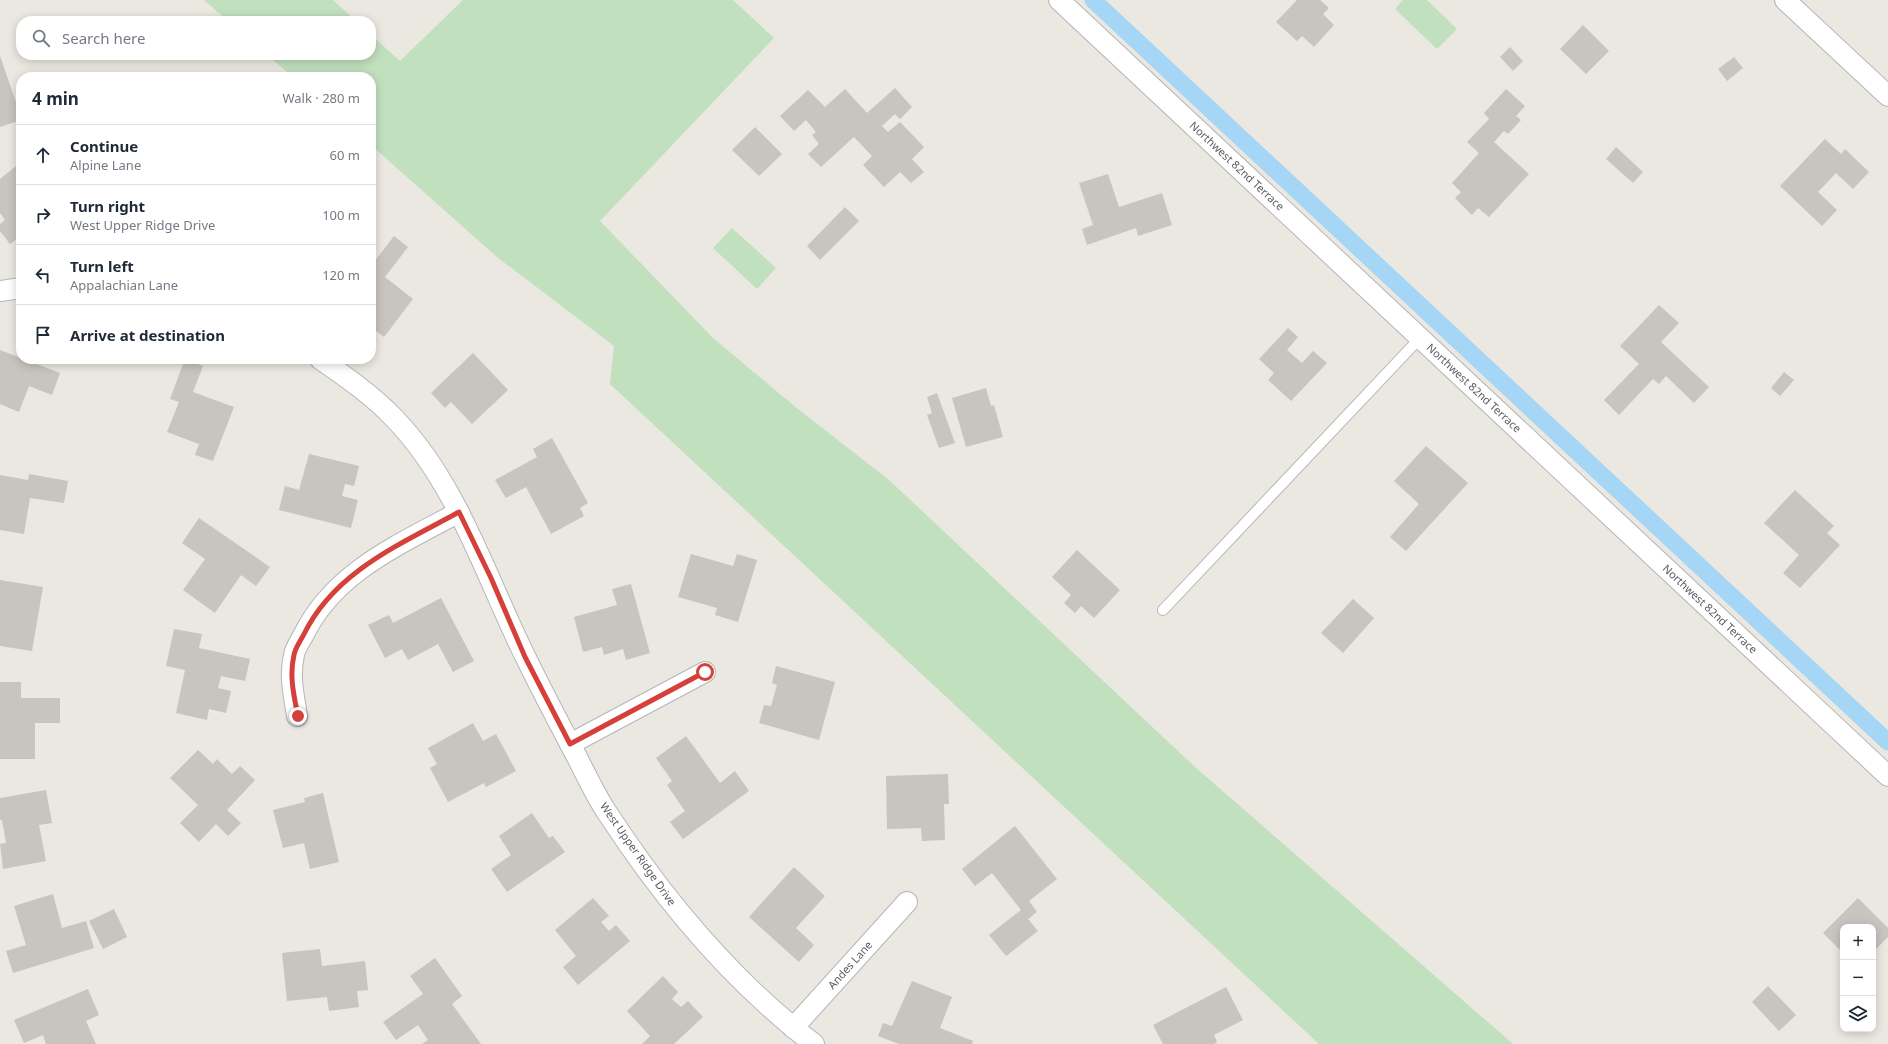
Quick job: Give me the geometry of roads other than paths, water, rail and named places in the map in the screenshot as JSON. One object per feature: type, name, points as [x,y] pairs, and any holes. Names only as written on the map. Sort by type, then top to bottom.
[{"type":"street","name":"Northwest 82nd Terrace","points":[[1059,0],[1888,776]]},
{"type":"street","points":[[1785,0],[1888,96]]},
{"type":"street","points":[[0,291],[16,289]]},
{"type":"street","name":"West Upper Ridge Drive","points":[[328,364],[352,380],[394,418],[426,457],[459,512],[491,578],[525,657],[607,813],[670,902],[733,972],[793,1028],[814,1044]]},
{"type":"street","points":[[298,716],[292,682],[294,655],[309,624],[333,591],[368,562],[459,512]]},
{"type":"street","points":[[570,744],[705,672]]},
{"type":"street","name":"Andes Lane","points":[[793,1028],[907,902]]},
{"type":"lane","points":[[1163,610],[1420,338]]},
{"type":"waterway","points":[[1093,0],[1888,742]]}]
